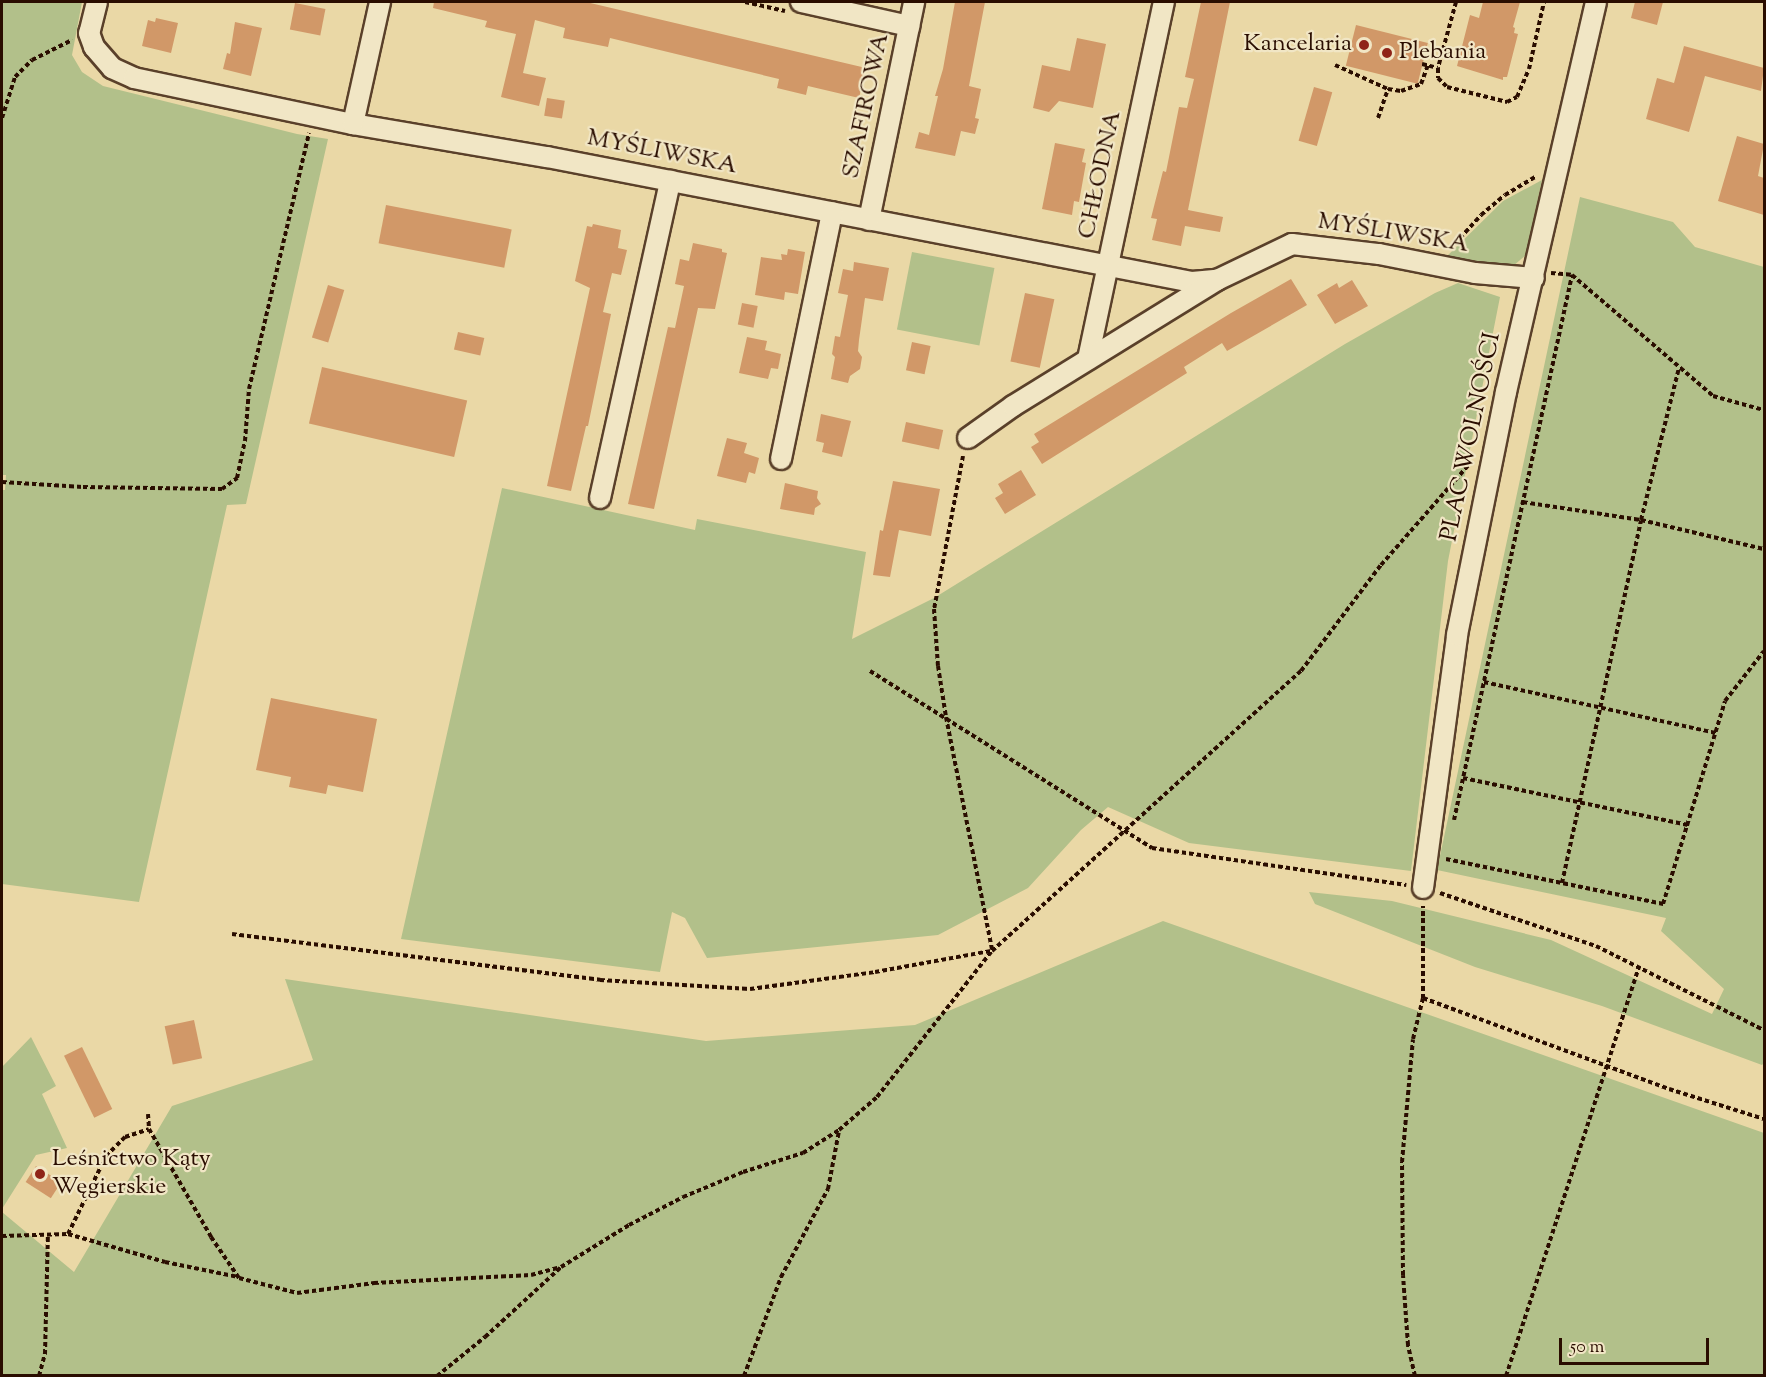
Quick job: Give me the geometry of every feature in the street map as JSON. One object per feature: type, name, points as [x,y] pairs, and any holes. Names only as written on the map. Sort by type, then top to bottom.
[{"type":"street","points":[[89,33],[97,2]]},
{"type":"street","points":[[353,124],[380,2]]},
{"type":"street","points":[[801,2],[909,26]]},
{"type":"street","name":"SZAFIROWA","points":[[870,220],[914,2]]},
{"type":"street","name":"CHŁODNA","points":[[1088,359],[1164,2]]},
{"type":"street","name":"PLAC WOLNOŚCI","points":[[1423,888],[1457,635],[1506,392],[1596,2]]},
{"type":"street","name":"MYŚLIWSKA","points":[[89,33],[102,58],[112,68],[134,78],[353,124],[670,181],[1192,282],[1217,280]]},
{"type":"street","points":[[600,498],[670,181]]},
{"type":"street","points":[[781,459],[832,212]]},
{"type":"street","name":"MYŚLIWSKA","points":[[968,438],[1088,359],[1217,280],[1292,244],[1379,254],[1475,273],[1534,274]]},
{"type":"path","points":[[1456,2],[1438,68],[1438,78],[1446,87],[1507,102],[1517,97],[1529,69],[1544,2]]},
{"type":"path","points":[[2,118],[15,77],[32,60],[51,49],[89,33]]},
{"type":"path","points":[[1422,64],[1438,68]]},
{"type":"path","points":[[1335,65],[1388,89],[1401,91],[1420,84],[1428,65]]},
{"type":"path","points":[[1378,118],[1388,89]]},
{"type":"path","points":[[2,482],[83,487],[222,489],[237,478],[245,441],[249,389],[313,115]]},
{"type":"path","points":[[1436,265],[1481,215],[1505,195],[1534,179],[1538,171]]},
{"type":"path","points":[[1534,274],[1572,275],[1713,396],[1764,410]]},
{"type":"path","points":[[1453,824],[1572,275]]},
{"type":"path","points":[[1562,883],[1641,520],[1679,368]]},
{"type":"path","points":[[968,438],[934,609],[938,666],[946,717],[992,951]]},
{"type":"path","points":[[438,1376],[561,1267],[628,1225],[683,1197],[743,1172],[803,1153],[839,1130],[877,1097],[992,951],[1301,671],[1381,565],[1475,458]]},
{"type":"path","points":[[1523,502],[1641,520],[1764,549]]},
{"type":"path","points":[[1448,847],[1445,859],[1663,904],[1725,701],[1764,651]]},
{"type":"path","points":[[870,670],[1152,848],[1423,888],[1596,946],[1764,1030]]},
{"type":"path","points":[[1484,682],[1716,733]]},
{"type":"path","points":[[1463,778],[1688,825]]},
{"type":"path","points":[[1415,1376],[1408,1345],[1403,1275],[1402,1162],[1413,1040],[1423,998],[1423,888]]},
{"type":"path","points":[[232,934],[600,980],[750,989],[875,972],[992,951]]},
{"type":"path","points":[[1506,1376],[1639,966]]},
{"type":"path","points":[[1423,998],[1670,1089],[1764,1119]]},
{"type":"path","points":[[148,1114],[149,1129],[211,1237],[239,1278]]},
{"type":"path","points":[[68,1234],[80,1214],[95,1173],[106,1156],[125,1137],[149,1129]]},
{"type":"path","points":[[744,1376],[781,1277],[828,1188],[839,1130]]},
{"type":"path","points":[[39,1376],[45,1354],[48,1234]]},
{"type":"path","points":[[2,1236],[68,1234],[165,1262],[297,1293],[374,1283],[531,1275],[561,1267]]},
{"type":"green space","points":[[2,2],[82,2],[72,55],[82,72],[103,86],[297,134],[328,139],[246,504],[227,505],[139,902],[2,884],[2,490],[5,490],[6,475],[2,475]]},
{"type":"green space","points":[[1542,180],[1526,255],[1513,266],[1443,260],[1503,201]]},
{"type":"green space","points":[[1580,197],[1673,222],[1695,247],[1764,267],[1764,1063],[1762,1065],[1602,1006],[1475,967],[1315,904],[1309,892],[1392,901],[1551,940],[1712,1014],[1724,989],[1661,931],[1666,918],[1437,870]]},
{"type":"green space","points":[[912,252],[994,268],[979,346],[897,330]]},
{"type":"green space","points":[[1458,283],[1500,297],[1448,561],[1411,871],[1189,843],[1108,807],[1081,830],[1028,888],[938,935],[707,958],[685,918],[672,912],[660,972],[401,939],[502,488],[695,530],[697,519],[866,552],[852,639],[934,598],[1345,344],[1435,293]]},
{"type":"green space","points":[[1163,921],[1764,1133],[1764,1375],[2,1375],[2,1212],[74,1272],[172,1106],[313,1060],[285,979],[706,1041],[915,1025]]},
{"type":"green space","points":[[31,1037],[56,1086],[42,1094],[67,1148],[36,1155],[2,1209],[2,1067]]},
{"type":"building","points":[[434,2],[586,2],[866,68],[859,98],[808,86],[806,95],[777,88],[779,79],[610,38],[608,47],[563,38],[565,28],[535,20],[523,73],[546,78],[539,106],[501,97],[516,34],[485,27],[487,21],[433,8]]},
{"type":"building","points":[[955,2],[985,2],[969,86],[981,89],[975,118],[979,119],[975,134],[961,131],[955,156],[915,148],[919,132],[929,135]]},
{"type":"building","points":[[1201,2],[1230,2],[1188,210],[1223,217],[1220,232],[1185,226],[1181,246],[1152,240],[1157,219],[1151,218],[1163,171],[1166,172],[1179,107],[1187,108],[1194,79],[1185,77]]},
{"type":"building","points":[[1483,2],[1520,2],[1513,27],[1515,28],[1514,33],[1518,34],[1507,77],[1503,77],[1503,80],[1457,66],[1470,15],[1479,18]]},
{"type":"building","points":[[1635,2],[1663,2],[1657,25],[1631,18]]},
{"type":"building","points":[[295,3],[325,9],[320,35],[290,30]]},
{"type":"building","points":[[156,18],[178,23],[171,53],[142,46],[148,20],[155,22]]},
{"type":"building","points":[[235,22],[262,28],[251,76],[223,69],[227,53],[230,54]]},
{"type":"building","name":"Plebania","points":[[1356,25],[1428,43],[1418,84],[1346,66]]},
{"type":"building","points":[[1077,38],[1106,44],[1093,108],[1059,101],[1049,112],[1033,108],[1042,65],[1070,71]]},
{"type":"building","points":[[1684,46],[1764,68],[1761,91],[1705,76],[1689,132],[1646,119],[1657,78],[1674,83]]},
{"type":"building","points":[[1314,87],[1332,92],[1317,146],[1299,141]]},
{"type":"building","points":[[547,98],[565,101],[562,119],[544,116]]},
{"type":"building","points":[[1737,136],[1764,144],[1758,176],[1764,178],[1764,215],[1718,201]]},
{"type":"building","points":[[1055,143],[1085,149],[1082,162],[1086,163],[1079,202],[1074,201],[1072,215],[1042,209]]},
{"type":"building","points":[[386,205],[512,229],[504,268],[379,243]]},
{"type":"building","points":[[593,224],[621,230],[618,248],[627,250],[621,275],[612,273],[603,312],[611,314],[588,426],[586,426],[571,491],[547,486],[590,288],[575,281],[587,226],[592,227]]},
{"type":"building","points":[[693,243],[722,249],[722,252],[727,253],[715,309],[698,308],[654,509],[628,504],[668,327],[675,328],[684,286],[675,284],[680,259],[689,261]]},
{"type":"building","points":[[788,249],[805,252],[798,294],[785,292],[784,300],[755,295],[761,257],[782,260],[781,254],[787,255]]},
{"type":"building","points":[[854,262],[889,268],[883,301],[865,298],[858,351],[862,357],[860,369],[850,376],[848,383],[831,379],[835,357],[832,354],[835,336],[840,337],[848,295],[838,293],[843,269],[853,271]]},
{"type":"building","points":[[1291,279],[1307,305],[1227,351],[1222,343],[1184,367],[1187,373],[1042,464],[1031,447],[1039,442],[1034,434],[1231,313]]},
{"type":"building","points":[[1352,280],[1368,306],[1335,324],[1317,295],[1337,283],[1339,288]]},
{"type":"building","points":[[328,285],[344,290],[328,343],[312,338]]},
{"type":"building","points":[[1025,293],[1054,299],[1040,368],[1010,361]]},
{"type":"building","points":[[742,303],[758,306],[754,328],[738,325]]},
{"type":"building","points":[[458,332],[484,338],[480,356],[454,350]]},
{"type":"building","points":[[747,337],[767,341],[765,350],[781,354],[778,369],[771,368],[768,379],[739,373]]},
{"type":"building","points":[[912,342],[931,346],[925,374],[906,370]]},
{"type":"building","points":[[322,367],[467,401],[454,457],[309,424]]},
{"type":"building","points":[[821,414],[851,421],[842,457],[822,452],[824,443],[816,441]]},
{"type":"building","points":[[906,422],[943,430],[939,449],[902,442]]},
{"type":"building","points":[[727,438],[747,443],[744,453],[759,458],[755,474],[749,472],[746,483],[717,476]]},
{"type":"building","points":[[1021,470],[1036,495],[1005,514],[995,498],[1003,493],[998,484]]},
{"type":"building","points":[[893,481],[940,489],[931,536],[899,530],[890,577],[873,575],[880,530],[883,531]]},
{"type":"building","points":[[785,483],[818,491],[817,498],[821,504],[815,508],[814,515],[780,509]]},
{"type":"building","points":[[271,698],[377,719],[363,792],[328,785],[326,794],[289,787],[291,777],[256,770]]},
{"type":"building","points":[[194,1020],[202,1058],[173,1064],[165,1026]]},
{"type":"building","points":[[82,1047],[112,1109],[94,1118],[64,1056]]},
{"type":"building","name":"Leśnictwo Kąty Węgierskie","points":[[36,1166],[61,1182],[51,1198],[26,1182]]},
{"type":"place","name":"Kancelaria","points":[[1364,45]]},
{"type":"place","name":"Plebania","points":[[1387,53]]},
{"type":"place","name":"Leśnictwo Kąty Węgierskie","points":[[40,1174]]}]
